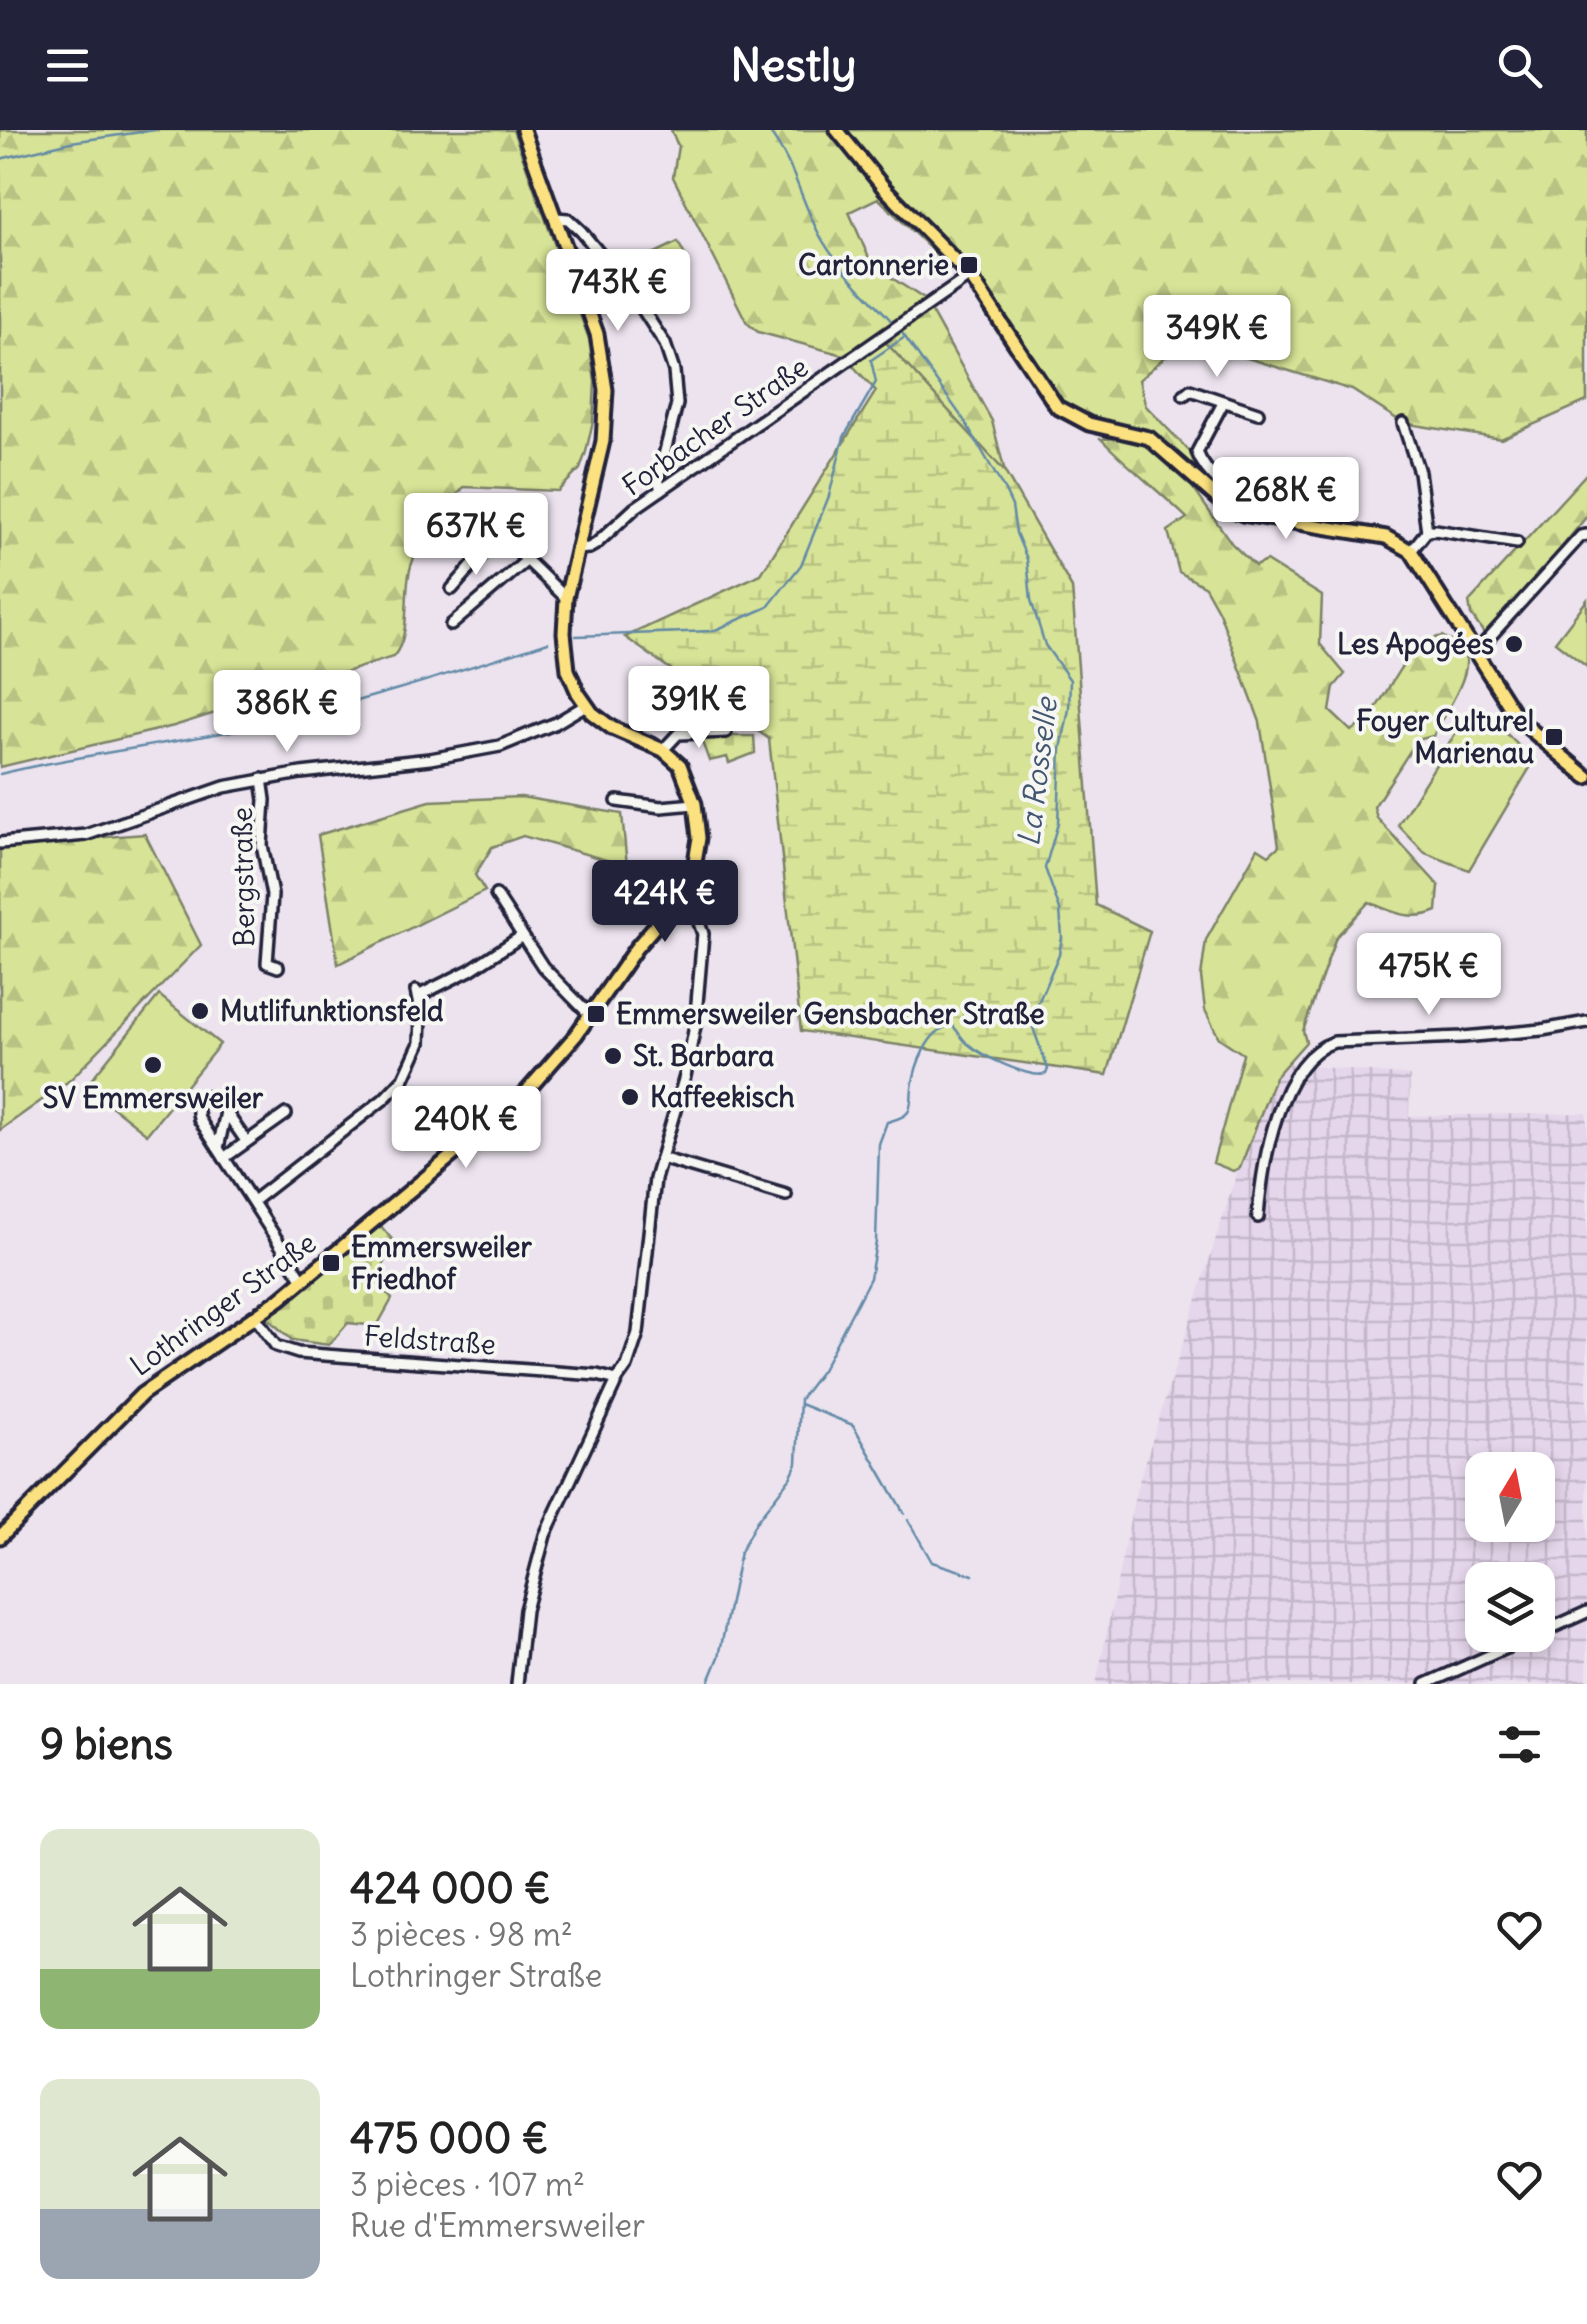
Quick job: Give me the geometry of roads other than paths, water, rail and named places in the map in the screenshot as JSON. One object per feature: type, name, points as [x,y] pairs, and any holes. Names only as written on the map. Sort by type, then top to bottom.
[{"type":"main road","points":[[523,130],[597,334],[606,390],[603,440],[566,598],[564,638],[568,670],[586,705],[612,728],[663,750],[687,776],[698,838],[696,862],[681,896]]},
{"type":"main road","points":[[836,130],[884,188],[970,276],[1057,407],[1089,424],[1149,438],[1229,508],[1386,537],[1411,551],[1525,726],[1583,774]]},
{"type":"main road","name":"Lothringer Straße","points":[[0,1537],[142,1394],[200,1351],[256,1318],[520,1098],[560,1054],[636,948],[681,896]]},
{"type":"street","points":[[556,218],[572,222],[611,266],[656,327],[670,358],[678,404],[658,479],[661,490]]},
{"type":"street","name":"Forbacher Straße","points":[[576,549],[589,548],[661,490],[970,276]]},
{"type":"street","points":[[1184,395],[1190,390],[1258,414]]},
{"type":"street","points":[[1223,403],[1197,452],[1200,460],[1232,494],[1268,517]]},
{"type":"street","points":[[1403,423],[1419,472],[1427,532],[1411,551]]},
{"type":"street","points":[[475,510],[566,598]]},
{"type":"street","points":[[1427,532],[1517,543]]},
{"type":"street","points":[[452,589],[500,534]]},
{"type":"street","points":[[1476,652],[1584,536]]},
{"type":"street","points":[[451,625],[527,560]]},
{"type":"street","points":[[0,842],[86,835],[224,786],[472,753],[523,739],[586,705]]},
{"type":"street","points":[[663,750],[678,734],[726,732]]},
{"type":"street","points":[[1583,774],[1587,758]]},
{"type":"street","name":"Bergstraße","points":[[262,779],[262,845],[272,895],[267,963],[278,967]]},
{"type":"street","points":[[617,802],[661,807],[695,804]]},
{"type":"street","points":[[496,894],[565,993],[590,1015]]},
{"type":"street","points":[[517,1684],[524,1610],[545,1535],[627,1366],[638,1332],[656,1179],[691,1052],[704,944],[696,914],[681,896]]},
{"type":"street","points":[[253,1201],[384,1099],[404,1078],[420,1042],[417,993],[470,970],[522,936]]},
{"type":"street","points":[[1258,1217],[1268,1136],[1300,1067],[1324,1045],[1522,1032],[1587,1022]]},
{"type":"street","points":[[246,1141],[214,1098],[201,1100],[196,1106],[198,1120],[303,1280]]},
{"type":"street","points":[[221,1153],[226,1112]]},
{"type":"street","points":[[221,1153],[286,1114]]},
{"type":"street","points":[[661,1158],[786,1195]]},
{"type":"street","name":"Feldstraße","points":[[256,1318],[276,1346],[298,1354],[598,1375],[617,1380]]},
{"type":"street","points":[[1555,1626],[1587,1612]]},
{"type":"street","points":[[1426,1684],[1496,1652]]},
{"type":"waterway","points":[[0,159],[71,142],[155,130]]},
{"type":"waterway","name":"La Rosselle","points":[[768,130],[785,157],[826,246],[894,324]]},
{"type":"waterway","name":"La Rosselle","points":[[708,1684],[719,1657],[740,1552],[797,1463],[800,1399],[822,1370],[870,1278],[876,1242],[879,1144],[887,1122],[909,1110],[924,1049],[936,1033],[952,1025],[968,1044],[995,1060],[1039,1075],[1046,1074],[1048,1069],[1032,1025],[1062,937],[1060,910],[1045,868],[1058,823],[1061,749],[1070,680],[1045,645],[1031,600],[1027,559],[1005,491],[966,423],[900,330]]},
{"type":"waterway","points":[[576,636],[713,631],[768,607],[801,565],[829,496],[844,437],[876,382],[871,360],[905,337]]},
{"type":"waterway","points":[[0,774],[292,718],[548,642]]},
{"type":"waterway","points":[[800,1404],[853,1425],[904,1513]]},
{"type":"waterway","points":[[908,1520],[932,1562],[973,1575]]},
{"type":"place","name":"Cartonnerie","points":[[969,265]]},
{"type":"place","name":"Les Apogées","points":[[1514,644]]},
{"type":"place","name":"Foyer Culturel Marienau","points":[[1554,737]]},
{"type":"place","name":"Mutlifunktionsfeld","points":[[200,1011]]},
{"type":"place","name":"Emmersweiler Gensbacher Straße","points":[[596,1014]]},
{"type":"place","name":"St. Barbara","points":[[613,1056]]},
{"type":"place","name":"SV Emmersweiler","points":[[153,1065]]},
{"type":"place","name":"Kaffeekisch","points":[[630,1097]]},
{"type":"place","name":"Emmersweiler Friedhof","points":[[331,1263]]}]
